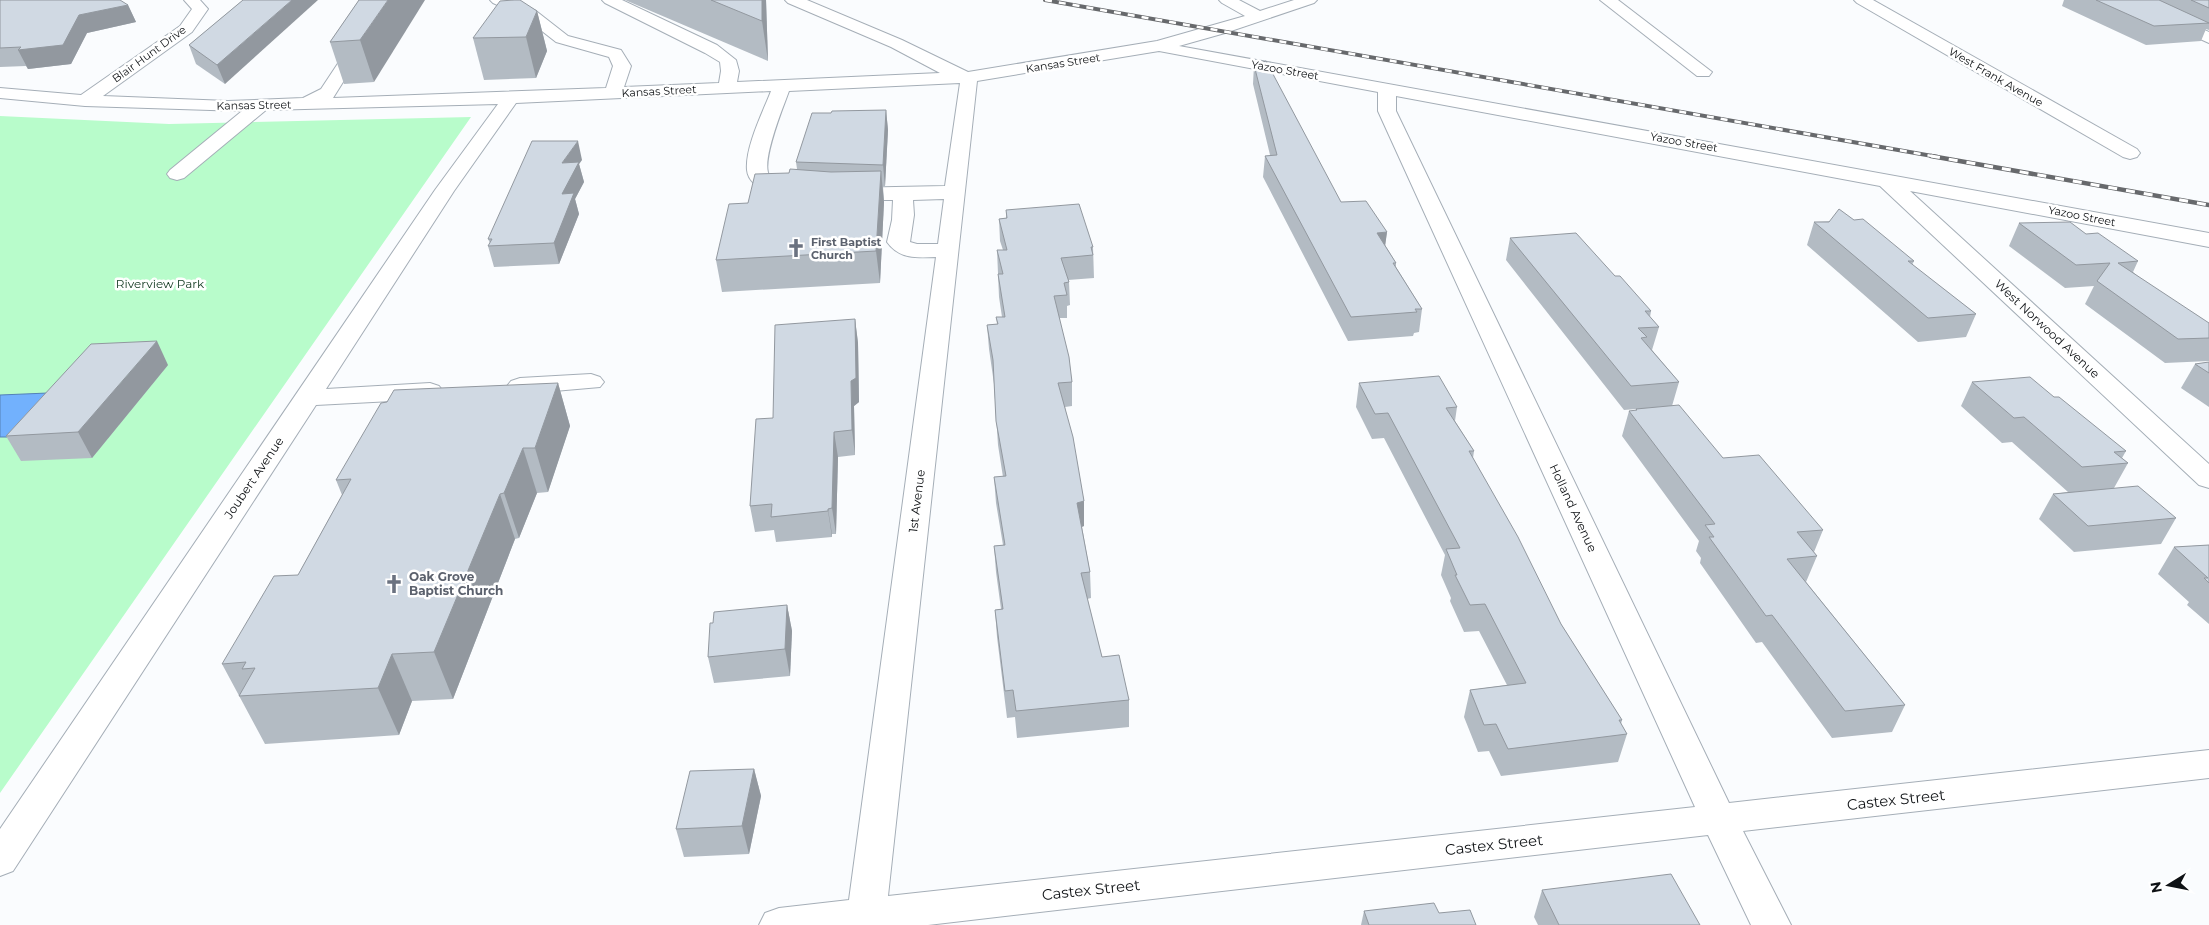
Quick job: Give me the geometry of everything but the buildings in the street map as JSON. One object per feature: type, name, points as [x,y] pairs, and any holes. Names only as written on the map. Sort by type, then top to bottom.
[{"type":"street","name":"Blair Hunt Drive","points":[[85,101],[186,29],[200,10],[192,0]]},
{"type":"street","points":[[306,104],[328,92],[384,4],[392,0]]},
{"type":"street","points":[[498,0],[530,14],[562,39],[615,54],[622,66],[613,94]]},
{"type":"street","points":[[610,0],[711,49],[728,60],[730,72],[727,88]]},
{"type":"street","points":[[793,0],[883,37],[923,56],[948,72],[969,77]]},
{"type":"street","points":[[1227,0],[1257,16]]},
{"type":"street","name":"Kansas Street","points":[[0,93],[85,101],[228,106],[511,98],[969,77],[1158,46],[1219,30],[1309,0]]},
{"type":"street","points":[[1608,0],[1703,72]]},
{"type":"street","name":"West Frank Avenue","points":[[1862,0],[2130,153]]},
{"type":"street","points":[[2126,0],[2209,38]]},
{"type":"street","name":"Yazoo Street","points":[[1158,46],[2209,240]]},
{"type":"street","name":"1st Avenue","points":[[866,920],[969,77]]},
{"type":"street","points":[[782,86],[761,146],[756,170],[759,176],[779,188],[818,194],[955,192]]},
{"type":"street","name":"Holland Avenue","points":[[1388,88],[1387,111],[1719,820],[1771,925]]},
{"type":"street","name":"Joubert Avenue","points":[[0,860],[445,190],[511,98]]},
{"type":"street","points":[[177,174],[261,105]]},
{"type":"street","name":"West Norwood Avenue","points":[[1885,179],[2209,479]]},
{"type":"street","points":[[898,194],[903,198],[904,207],[904,220],[898,242],[902,248],[916,251],[948,250]]},
{"type":"street","points":[[493,388],[591,382]]},
{"type":"street","points":[[307,398],[454,390]]},
{"type":"street","name":"Castex Street","points":[[779,925],[866,920],[2209,764]]},
{"type":"green space","name":"Riverview Park","points":[[0,116],[169,124],[471,117],[0,793]]},
{"type":"water","points":[[48,393],[7,437],[0,437],[0,395]]},
{"type":"railway","points":[[1045,0],[1938,157]]},
{"type":"railway","points":[[1931,156],[2209,205]]},
{"type":"place","name":"First Baptist Church","points":[[796,248]]},
{"type":"place","name":"Oak Grove Baptist Church","points":[[394,584]]}]
